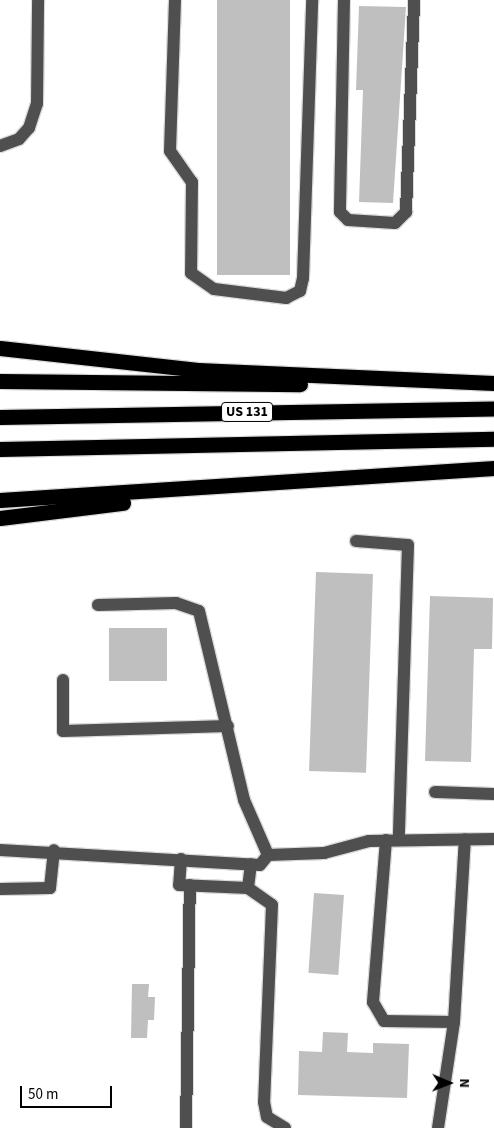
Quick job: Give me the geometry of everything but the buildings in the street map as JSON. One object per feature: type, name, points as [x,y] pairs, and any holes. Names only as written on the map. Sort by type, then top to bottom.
[{"type":"highway","points":[[0,348],[198,370],[494,383]]},
{"type":"highway","points":[[0,381],[461,382]]},
{"type":"highway","name":"US 131","points":[[0,417],[494,408]]},
{"type":"highway","name":"US 131","points":[[0,449],[494,440]]},
{"type":"highway","points":[[0,500],[265,485],[494,468]]},
{"type":"highway","points":[[0,518],[265,485]]},
{"type":"street","points":[[0,146],[19,139],[29,128],[37,104],[38,0]]},
{"type":"street","points":[[175,0],[170,151],[192,182],[190,272],[214,289],[286,298],[300,291],[304,278],[312,0]]},
{"type":"street","points":[[344,0],[340,212],[348,220],[395,223],[406,212],[414,0]]},
{"type":"street","points":[[356,541],[408,545],[393,839],[373,1002],[376,1013],[384,1021],[454,1022]]},
{"type":"street","points":[[98,605],[176,603],[199,611],[228,726],[244,800],[268,855]]},
{"type":"street","points":[[63,680],[63,731],[228,726]]},
{"type":"street","points":[[435,792],[494,794]]},
{"type":"street","points":[[0,850],[54,850],[260,865],[268,855],[324,853],[347,845],[393,839],[494,838]]},
{"type":"street","points":[[438,1128],[454,1022],[465,839]]},
{"type":"street","points":[[0,889],[50,888],[54,850]]},
{"type":"street","points":[[181,859],[179,885],[248,888],[272,905],[264,1123],[285,1128]]},
{"type":"street","points":[[248,888],[251,864]]},
{"type":"street","points":[[186,1128],[190,885]]}]
